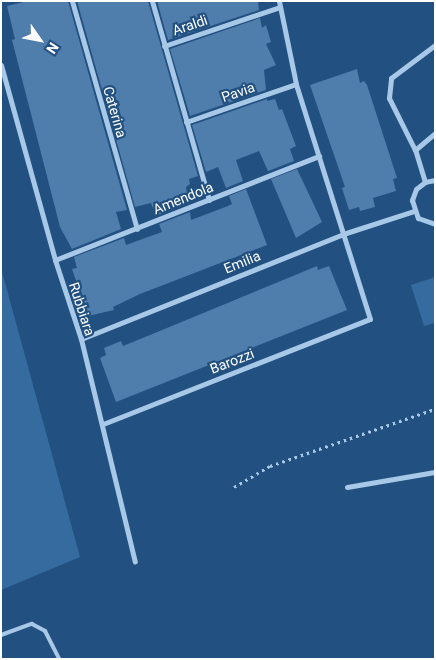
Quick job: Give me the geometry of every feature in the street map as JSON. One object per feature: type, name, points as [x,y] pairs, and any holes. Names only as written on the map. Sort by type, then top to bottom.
[{"type":"street","name":"Caterina","points":[[72,1],[137,229]]},
{"type":"street","points":[[152,1],[209,200]]},
{"type":"street","points":[[280,4],[296,84],[343,234]]},
{"type":"street","name":"Araldi","points":[[164,46],[280,4]]},
{"type":"street","points":[[424,182],[415,150],[389,98],[391,78],[435,45]]},
{"type":"street","name":"Rubbiara","points":[[1,65],[55,260],[81,338],[135,562]]},
{"type":"street","name":"Pavia","points":[[186,122],[296,84]]},
{"type":"street","points":[[415,150],[435,133]]},
{"type":"street","name":"Amendola","points":[[55,260],[319,156]]},
{"type":"street","points":[[435,180],[424,182],[416,189],[412,200],[414,211],[426,223],[435,224]]},
{"type":"street","name":"Emilia","points":[[81,338],[343,234],[414,211]]},
{"type":"street","name":"Barozzi","points":[[103,424],[370,319],[343,234]]},
{"type":"street","points":[[347,487],[435,472]]},
{"type":"lane","points":[[1,635],[32,624],[45,631],[59,659]]},
{"type":"path","points":[[234,487],[270,466],[435,409]]},
{"type":"shaded area","points":[[1,268],[80,557],[1,590]]},
{"type":"shaded area","points":[[435,277],[435,323],[424,326],[411,285]]},
{"type":"building","points":[[28,1],[68,1],[127,210],[116,212],[121,229],[72,249],[60,227],[12,40],[15,39],[7,6]]},
{"type":"building","points":[[77,1],[148,1],[198,176],[189,179],[190,184],[186,187],[188,203],[156,216],[151,203],[135,207]]},
{"type":"building","points":[[157,1],[258,1],[259,10],[168,40]]},
{"type":"building","points":[[260,18],[262,28],[266,25],[271,42],[266,44],[276,65],[264,70],[266,90],[190,116],[170,49]]},
{"type":"building","points":[[357,69],[360,83],[364,81],[367,85],[397,178],[393,179],[396,191],[373,198],[375,207],[360,211],[359,207],[349,210],[342,188],[345,187],[310,85]]},
{"type":"building","points":[[267,99],[267,101],[275,99],[279,110],[282,109],[296,146],[290,149],[294,161],[268,171],[259,151],[236,160],[243,181],[226,188],[218,167],[206,172],[192,125]]},
{"type":"building","points":[[297,169],[322,222],[296,238],[271,179]]},
{"type":"building","points":[[246,189],[267,245],[140,294],[113,307],[114,310],[88,316],[72,269],[77,268],[74,257],[124,238],[126,245],[162,232],[159,224],[190,212],[191,220],[228,206],[232,204],[229,196]]},
{"type":"building","points":[[317,266],[318,270],[329,266],[347,310],[116,402],[100,358],[106,355],[104,348],[121,341],[123,346]]}]
